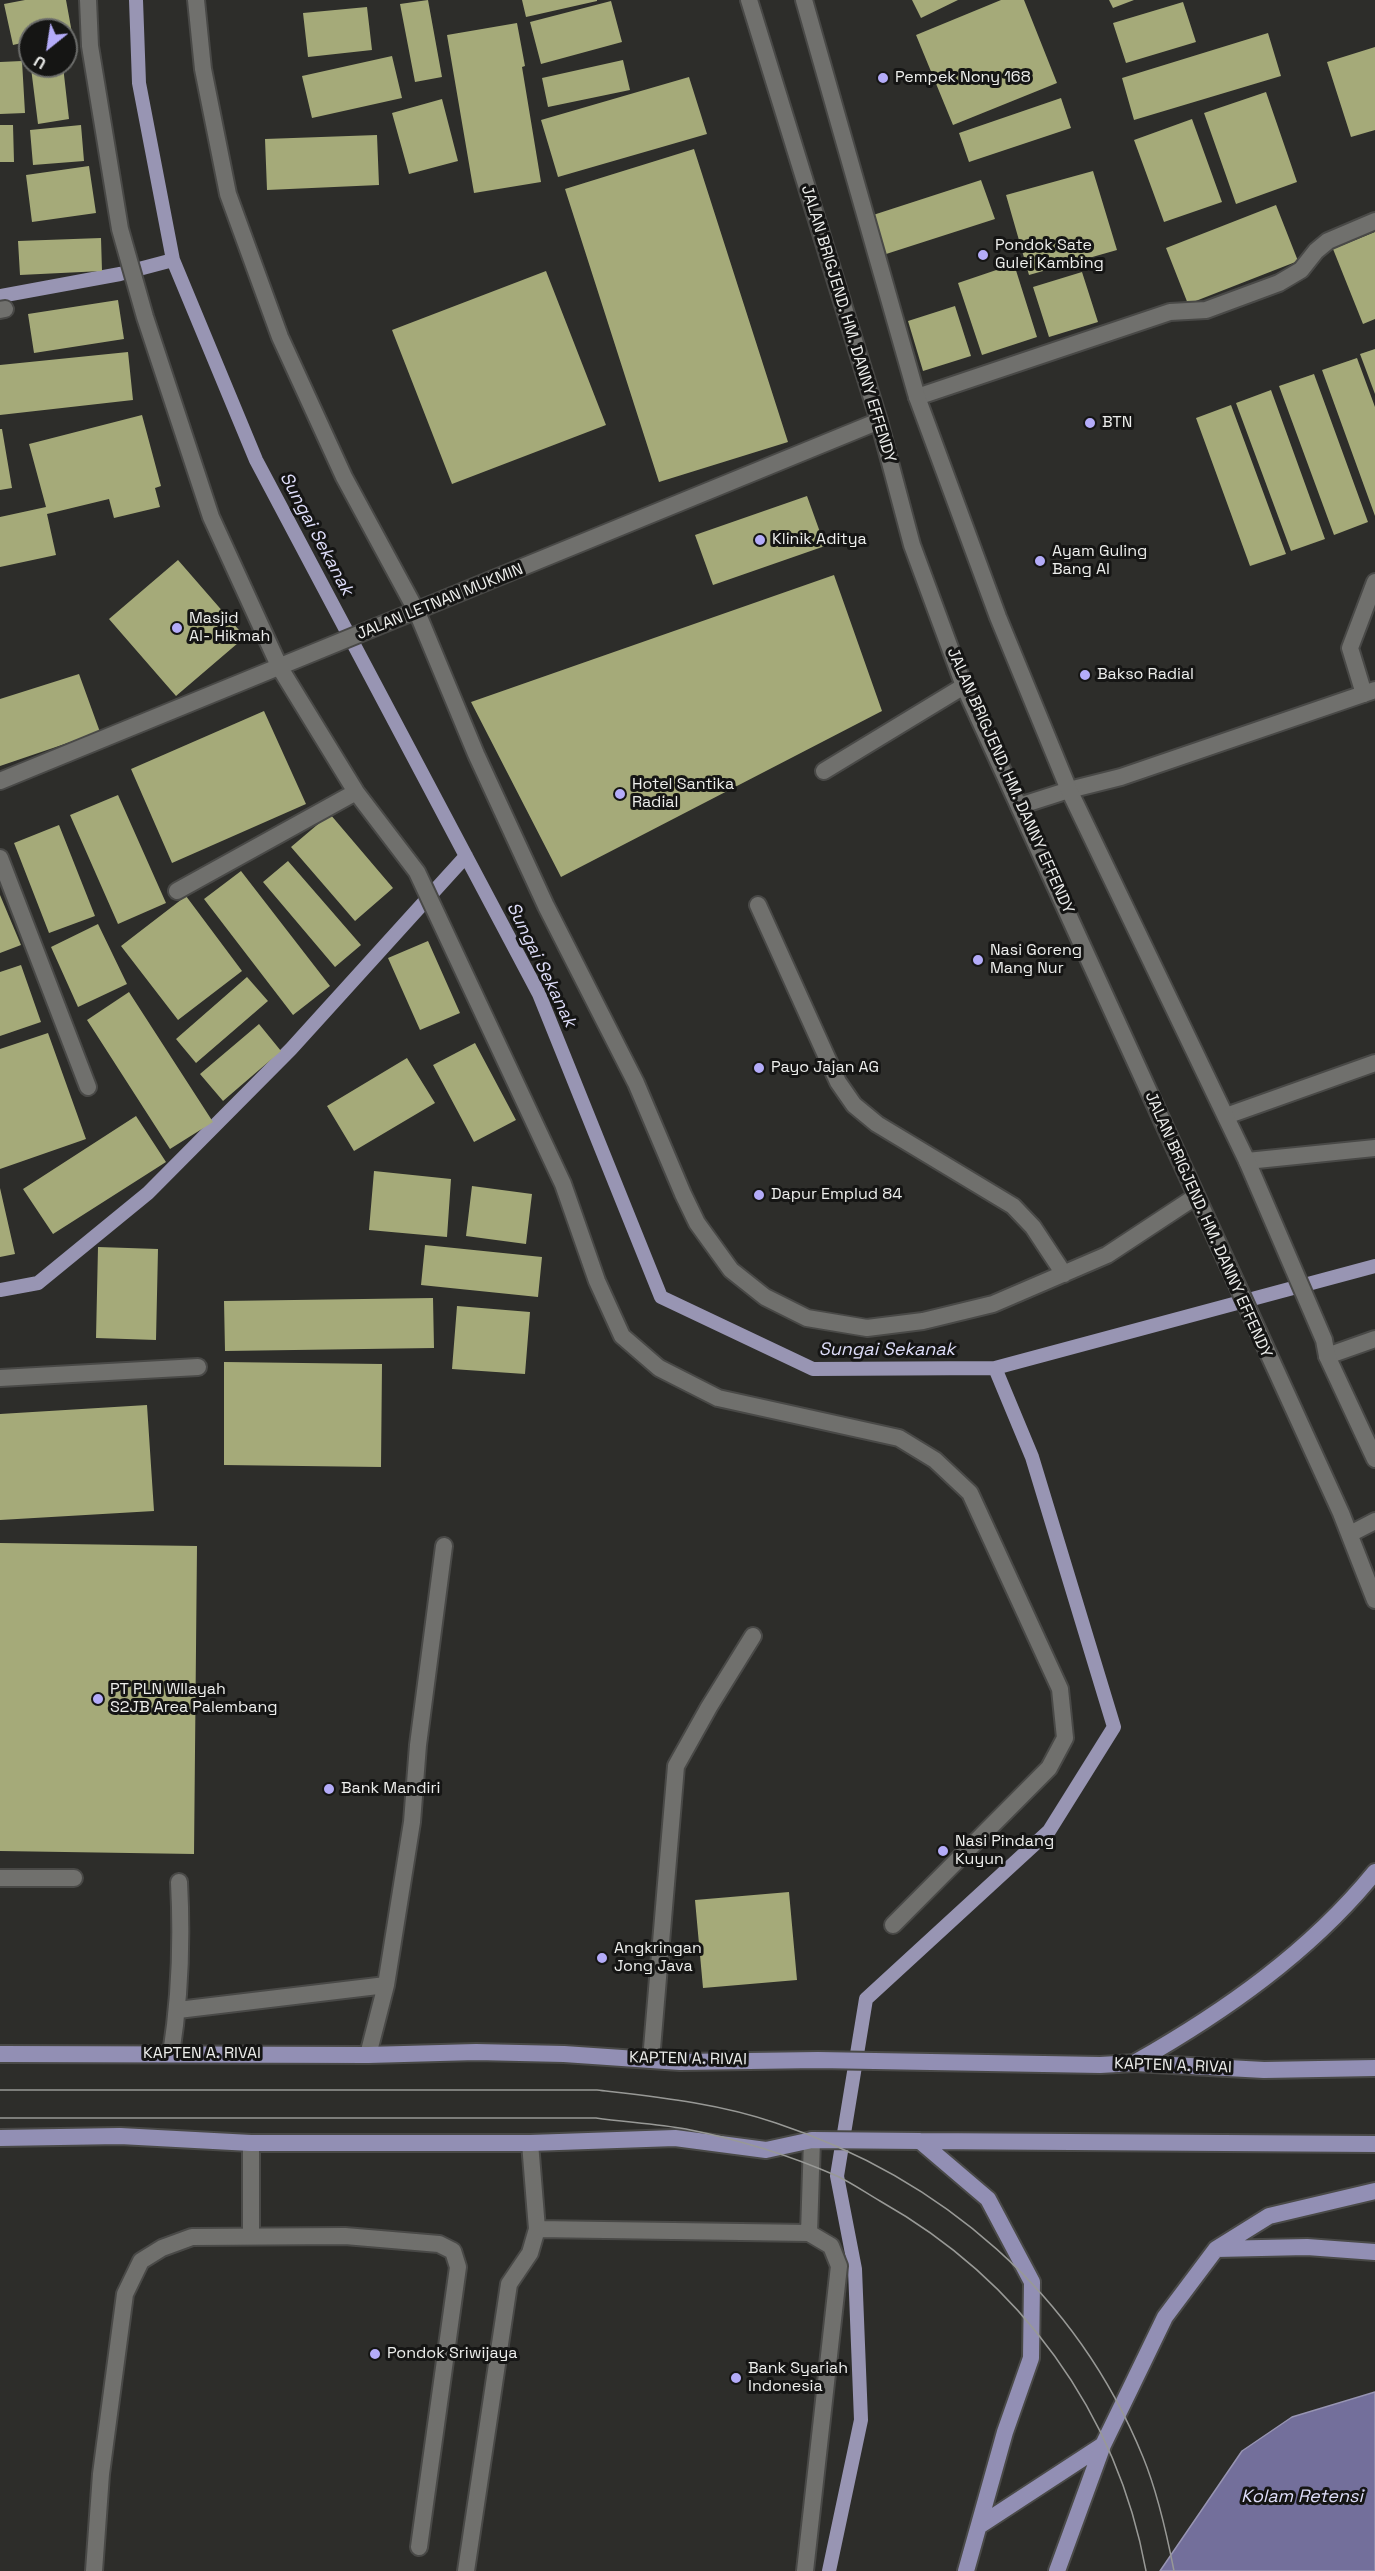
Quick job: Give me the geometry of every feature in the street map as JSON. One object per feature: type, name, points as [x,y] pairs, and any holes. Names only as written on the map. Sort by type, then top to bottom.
[{"type":"main road","points":[[1135,2062],[1188,2032],[1239,1999],[1286,1961],[1330,1920],[1375,1872]]},
{"type":"main road","name":"KAPTEN A. RIVAI","points":[[0,2054],[368,2055],[476,2052],[564,2054],[680,2062],[818,2060],[1100,2065],[1135,2062],[1263,2070],[1375,2068]]},
{"type":"main road","points":[[0,2138],[120,2136],[251,2143],[530,2143],[675,2138],[766,2150],[820,2140],[1375,2144]]},
{"type":"main road","points":[[920,2141],[988,2199],[1032,2282],[1031,2358],[1005,2432],[966,2571]]},
{"type":"main road","points":[[1057,2571],[1103,2445],[1165,2317],[1216,2249],[1269,2216],[1375,2191]]},
{"type":"main road","points":[[1216,2249],[1307,2247],[1375,2252]]},
{"type":"main road","points":[[978,2526],[1103,2445]]},
{"type":"street","points":[[88,0],[90,46],[120,229],[145,316],[211,517],[280,668],[356,792],[417,872],[563,1184],[597,1281],[622,1336],[659,1368],[718,1398],[899,1438],[936,1460],[970,1493],[1060,1689],[1065,1738],[1049,1768],[893,1925]]},
{"type":"street","points":[[196,0],[203,69],[228,194],[290,358],[344,477],[417,612],[486,776],[546,906],[636,1083],[683,1194],[697,1222],[731,1270],[765,1298],[807,1318],[867,1328],[923,1321],[993,1304],[1107,1255],[1195,1197]]},
{"type":"street","name":"JALAN BRIGJEND. HM. DANNY EFFENDY","points":[[749,0],[879,421],[912,545],[964,686],[1350,1534],[1375,1600]]},
{"type":"street","points":[[804,0],[916,397],[998,617],[1070,790],[1263,1195],[1375,1459]]},
{"type":"street","points":[[916,397],[1170,312],[1206,310],[1279,283],[1300,270],[1328,241],[1375,221]]},
{"type":"street","name":"JALAN LETNAN MUKMIN","points":[[0,781],[879,421]]},
{"type":"street","points":[[1019,806],[1121,777],[1369,692],[1350,648],[1375,582]]},
{"type":"street","points":[[824,771],[964,686]]},
{"type":"street","points":[[177,891],[356,792]]},
{"type":"street","points":[[0,858],[88,1087]]},
{"type":"street","points":[[758,905],[838,1082],[854,1106],[877,1124],[1013,1206],[1033,1227],[1064,1274]]},
{"type":"street","points":[[1226,1116],[1375,1063]]},
{"type":"street","points":[[1247,1161],[1375,1148]]},
{"type":"street","points":[[1326,1348],[1375,1339]]},
{"type":"street","points":[[0,1378],[198,1367]]},
{"type":"street","points":[[1350,1534],[1375,1521]]},
{"type":"street","points":[[368,2055],[386,1985],[412,1822],[418,1745],[444,1546]]},
{"type":"street","points":[[651,2060],[676,1766],[753,1636]]},
{"type":"street","points":[[0,1878],[74,1878]]},
{"type":"street","points":[[171,2054],[178,2010],[180,1882]]},
{"type":"street","points":[[178,2010],[386,1985]]},
{"type":"street","points":[[809,2233],[820,2140]]},
{"type":"street","points":[[251,2143],[251,2236]]},
{"type":"street","points":[[466,2571],[509,2284],[530,2253],[537,2229],[530,2143]]},
{"type":"street","points":[[537,2229],[809,2233],[831,2246],[839,2265],[805,2571]]},
{"type":"street","points":[[94,2571],[101,2474],[125,2294],[141,2261],[162,2248],[192,2237],[345,2236],[439,2244],[453,2251],[458,2267],[419,2547]]},
{"type":"water","name":"Kolam Retensi","points":[[1375,2392],[1375,2571],[1160,2571],[1242,2451],[1292,2417]]},
{"type":"building","points":[[25,0],[66,0],[69,18],[18,18],[18,44],[13,45],[4,4]]},
{"type":"building","points":[[428,0],[442,77],[415,82],[400,4]]},
{"type":"building","points":[[522,0],[597,0],[597,1],[526,17]]},
{"type":"building","points":[[912,0],[958,0],[921,18]]},
{"type":"building","points":[[1001,0],[1024,0],[1057,83],[953,125],[916,35]]},
{"type":"building","points":[[1109,0],[1134,0],[1113,8]]},
{"type":"building","points":[[611,1],[622,42],[541,64],[530,22]]},
{"type":"building","points":[[1183,2],[1196,42],[1126,63],[1113,23]]},
{"type":"building","points":[[367,7],[372,50],[308,57],[303,13]]},
{"type":"building","points":[[517,23],[541,182],[474,193],[447,35]]},
{"type":"building","points":[[1268,33],[1281,76],[1134,120],[1122,78]]},
{"type":"building","points":[[1375,47],[1375,130],[1351,137],[1327,62]]},
{"type":"building","points":[[392,56],[402,98],[312,118],[302,76]]},
{"type":"building","points":[[623,60],[630,90],[548,107],[542,78]]},
{"type":"building","points":[[18,61],[18,78],[23,78],[25,113],[0,114],[0,62]]},
{"type":"building","points":[[689,77],[707,134],[558,177],[541,120]]},
{"type":"building","points":[[32,78],[64,78],[69,119],[38,124]]},
{"type":"building","points":[[1266,92],[1297,182],[1236,204],[1204,113]]},
{"type":"building","points":[[1061,98],[1071,128],[969,162],[959,133]]},
{"type":"building","points":[[442,99],[458,161],[409,174],[392,113]]},
{"type":"building","points":[[1192,119],[1222,202],[1164,222],[1134,140]]},
{"type":"building","points":[[0,125],[13,125],[14,162],[0,162]]},
{"type":"building","points":[[81,125],[84,161],[33,165],[30,130]]},
{"type":"building","points":[[377,135],[379,185],[267,190],[265,139]]},
{"type":"building","points":[[694,149],[788,442],[659,482],[565,189]]},
{"type":"building","points":[[89,166],[96,213],[32,222],[26,175]]},
{"type":"building","points":[[1093,171],[1117,250],[1029,275],[1006,195]]},
{"type":"building","points":[[981,180],[995,219],[883,255],[870,216]]},
{"type":"building","points":[[1276,205],[1298,261],[1188,304],[1166,248]]},
{"type":"building","points":[[1375,232],[1375,319],[1363,324],[1333,249]]},
{"type":"building","points":[[101,238],[102,271],[20,275],[18,241]]},
{"type":"building","points":[[1014,264],[1037,337],[982,355],[958,283]]},
{"type":"building","points":[[546,271],[606,425],[452,484],[392,330]]},
{"type":"building","points":[[1082,272],[1098,322],[1049,337],[1033,287]]},
{"type":"building","points":[[118,300],[124,339],[34,353],[28,314]]},
{"type":"building","points":[[955,306],[971,356],[923,371],[908,321]]},
{"type":"building","points":[[1375,349],[1375,394],[1360,354]]},
{"type":"building","points":[[128,352],[133,400],[0,415],[0,365]]},
{"type":"building","points":[[1357,358],[1375,407],[1375,516],[1322,370]]},
{"type":"building","points":[[1314,374],[1368,522],[1334,535],[1279,386]]},
{"type":"building","points":[[1271,390],[1325,539],[1291,551],[1236,403]]},
{"type":"building","points":[[1231,405],[1286,554],[1250,566],[1196,418]]},
{"type":"building","points":[[142,415],[161,486],[155,488],[160,507],[114,518],[109,499],[47,514],[56,555],[0,567],[0,517],[46,507],[29,444]]},
{"type":"building","points":[[0,429],[2,429],[12,488],[0,490]]},
{"type":"building","name":"Klinik Aditya","points":[[807,496],[825,546],[713,585],[695,535]]},
{"type":"building","name":"Masjid Al- Hikmah","points":[[178,560],[245,637],[176,696],[109,619]]},
{"type":"building","name":"Hotel Santika Radial","points":[[834,575],[882,711],[561,877],[471,702]]},
{"type":"building","points":[[79,674],[100,732],[0,766],[0,699]]},
{"type":"building","points":[[264,711],[306,804],[172,863],[131,769]]},
{"type":"building","points":[[118,795],[166,903],[118,924],[70,815]]},
{"type":"building","points":[[330,814],[393,888],[355,921],[291,847]]},
{"type":"building","points":[[59,825],[95,916],[49,933],[14,843]]},
{"type":"building","points":[[288,861],[361,945],[335,967],[263,882]]},
{"type":"building","points":[[241,871],[330,986],[293,1015],[204,899]]},
{"type":"building","points":[[0,895],[21,945],[0,953]]},
{"type":"building","points":[[186,896],[242,971],[178,1020],[121,946]]},
{"type":"building","points":[[98,924],[127,984],[78,1007],[51,947]]},
{"type":"building","points":[[428,941],[460,1013],[420,1030],[388,958]]},
{"type":"building","points":[[21,965],[41,1022],[0,1036],[0,972]]},
{"type":"building","points":[[247,977],[268,1001],[196,1063],[176,1039]]},
{"type":"building","points":[[129,992],[213,1122],[170,1149],[87,1020]]},
{"type":"building","points":[[259,1024],[281,1051],[223,1101],[200,1074]]},
{"type":"building","points":[[48,1033],[86,1139],[0,1169],[0,1049]]},
{"type":"building","points":[[475,1043],[516,1120],[474,1142],[433,1065]]},
{"type":"building","points":[[407,1058],[435,1103],[354,1151],[327,1106]]},
{"type":"building","points":[[136,1116],[166,1162],[53,1234],[23,1189]]},
{"type":"building","points":[[374,1171],[451,1179],[447,1237],[369,1230]]},
{"type":"building","points":[[472,1186],[532,1194],[526,1244],[466,1236]]},
{"type":"building","points":[[0,1188],[15,1254],[0,1257]]},
{"type":"building","points":[[425,1245],[542,1257],[538,1297],[421,1285]]},
{"type":"building","points":[[98,1247],[158,1249],[156,1340],[96,1338]]},
{"type":"building","points":[[433,1298],[434,1348],[225,1351],[224,1301]]},
{"type":"building","points":[[457,1306],[530,1312],[525,1374],[452,1369]]},
{"type":"building","points":[[224,1362],[382,1364],[381,1467],[224,1465]]},
{"type":"building","points":[[147,1405],[154,1511],[0,1520],[0,1414]]},
{"type":"building","name":"PT PLN WIlayah S2JB Area Palembang","points":[[0,1543],[197,1546],[194,1854],[0,1851]]},
{"type":"building","points":[[789,1892],[797,1980],[703,1988],[695,1900]]},
{"type":"waterway","name":"Sungai Sekanak","points":[[136,0],[139,83],[173,260],[256,460],[539,994],[661,1297],[813,1369],[995,1368],[1375,1266]]},
{"type":"waterway","points":[[0,296],[120,274],[173,260]]},
{"type":"waterway","points":[[0,1290],[38,1283],[148,1193],[291,1049],[466,856]]},
{"type":"waterway","points":[[829,2571],[861,2420],[855,2269],[837,2176],[866,1999],[1049,1831],[1114,1727],[1032,1457],[995,1368]]},
{"type":"tram line","points":[[0,2090],[597,2090],[732,2110],[776,2123],[837,2146],[894,2175],[947,2210],[997,2249],[1041,2294],[1081,2343],[1115,2398],[1143,2457],[1161,2513],[1174,2571]]},
{"type":"tram line","points":[[0,2118],[596,2118],[675,2127],[705,2133],[762,2148],[819,2168],[854,2185],[930,2233],[977,2270],[1018,2311],[1055,2356],[1086,2405],[1112,2457],[1132,2513],[1146,2571]]},
{"type":"place","name":"Pempek Nony 168","points":[[883,78]]},
{"type":"place","name":"Pondok Sate Gulei Kambing","points":[[983,255]]},
{"type":"place","name":"BTN","points":[[1090,423]]},
{"type":"place","name":"Klinik Aditya","points":[[760,540]]},
{"type":"place","name":"Ayam Guling Bang Al","points":[[1040,561]]},
{"type":"place","name":"Masjid Al- Hikmah","points":[[177,628]]},
{"type":"place","name":"Bakso Radial","points":[[1085,675]]},
{"type":"place","name":"Hotel Santika Radial","points":[[620,794]]},
{"type":"place","name":"Nasi Goreng Mang Nur","points":[[978,960]]},
{"type":"place","name":"Payo Jajan AG","points":[[759,1068]]},
{"type":"place","name":"Dapur Emplud 84","points":[[759,1195]]},
{"type":"place","name":"PT PLN WIlayah S2JB Area Palembang","points":[[98,1699]]},
{"type":"place","name":"Bank Mandiri","points":[[329,1789]]},
{"type":"place","name":"Nasi Pindang Kuyun","points":[[943,1851]]},
{"type":"place","name":"Angkringan Jong Java","points":[[602,1958]]},
{"type":"place","name":"Pondok Sriwijaya","points":[[375,2354]]},
{"type":"place","name":"Bank Syariah Indonesia","points":[[736,2378]]}]
